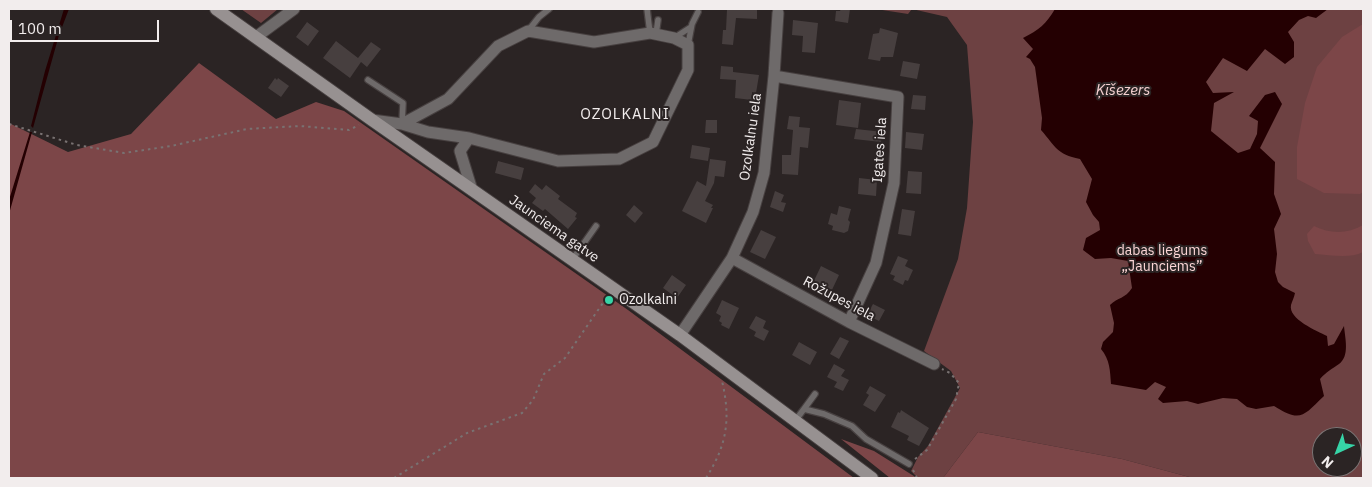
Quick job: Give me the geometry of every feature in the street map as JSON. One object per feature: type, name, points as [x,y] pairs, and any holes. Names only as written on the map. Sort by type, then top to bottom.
[{"type":"main road","name":"Jaunciema gatve","points":[[216,9],[680,335],[872,478]]},
{"type":"street","points":[[256,37],[294,9]]},
{"type":"street","name":"Ozolkalnu iela","points":[[680,335],[732,258],[753,212],[764,173],[774,76],[778,13]]},
{"type":"street","points":[[372,120],[402,124],[428,132],[469,138],[558,162],[619,159],[653,142],[688,70],[688,45],[674,38],[653,34],[594,42],[528,32],[498,46],[448,98],[402,124]]},
{"type":"street","name":"Igates iela","points":[[774,76],[898,98],[894,183],[876,263],[849,322]]},
{"type":"street","points":[[469,138],[460,151],[472,190]]},
{"type":"street","name":"Rožupes iela","points":[[732,258],[849,322],[934,364]]},
{"type":"lane","points":[[528,32],[539,17],[548,9]]},
{"type":"lane","points":[[647,9],[653,34]]},
{"type":"lane","points":[[688,45],[698,12]]},
{"type":"lane","points":[[653,34],[658,20]]},
{"type":"lane","points":[[674,38],[692,27]]},
{"type":"lane","points":[[368,80],[403,103],[402,124]]},
{"type":"lane","points":[[572,260],[596,226]]},
{"type":"lane","points":[[795,421],[815,394]]},
{"type":"lane","points":[[804,409],[824,414],[852,426],[866,439],[909,464]]},
{"type":"path","points":[[9,124],[77,145],[124,153],[171,146],[247,129],[300,126],[349,130],[372,120]]},
{"type":"path","points":[[394,478],[467,433],[522,412],[533,400],[544,374],[565,358],[613,288]]},
{"type":"path","points":[[706,478],[723,445],[728,421],[722,382],[714,360]]},
{"type":"path","points":[[909,464],[927,450],[956,399],[959,383],[950,373],[934,364]]},
{"type":"green space","points":[[241,9],[278,9],[261,23]]},
{"type":"green space","points":[[876,9],[912,9],[908,14]]},
{"type":"green space","name":"dabas liegums „Jaunciems”","points":[[912,9],[1363,9],[1363,478],[1193,478],[1122,459],[978,432],[943,478],[918,478],[911,471],[918,457],[928,446],[960,388],[951,371],[924,351],[958,259],[967,208],[973,122],[967,45],[947,17]]},
{"type":"shaded area","points":[[1363,24],[1363,192],[1360,194],[1324,193],[1297,179],[1297,147],[1305,103],[1317,67],[1342,37]]},
{"type":"shaded area","points":[[199,63],[276,119],[316,102],[344,111],[628,310],[854,478],[9,478],[9,123],[68,152],[131,134]]},
{"type":"shaded area","points":[[1363,225],[1363,252],[1358,254],[1340,256],[1315,254],[1308,241],[1307,234],[1314,226],[1320,229],[1339,232]]},
{"type":"shaded area","points":[[978,432],[1122,459],[1193,478],[943,478]]},
{"type":"shaded area","points":[[841,439],[874,451],[917,478],[890,478]]},
{"type":"water","points":[[64,9],[69,9],[59,35],[33,128],[31,126],[45,71]]},
{"type":"water","name":"Ķīšezers","points":[[1055,9],[1328,9],[1316,18],[1308,16],[1299,20],[1288,32],[1294,42],[1294,57],[1285,64],[1265,49],[1247,71],[1223,58],[1206,82],[1213,93],[1234,92],[1214,103],[1211,131],[1238,153],[1250,149],[1257,134],[1258,121],[1249,116],[1265,95],[1275,92],[1282,104],[1260,148],[1275,162],[1274,194],[1281,214],[1274,229],[1277,254],[1275,272],[1278,282],[1295,293],[1291,310],[1298,320],[1327,336],[1328,346],[1334,344],[1344,326],[1346,341],[1346,352],[1342,361],[1320,379],[1324,396],[1306,412],[1296,416],[1274,406],[1256,409],[1247,407],[1237,399],[1223,398],[1198,404],[1187,401],[1163,403],[1158,399],[1166,387],[1155,382],[1146,390],[1111,384],[1108,361],[1101,349],[1103,342],[1113,332],[1114,323],[1110,305],[1127,294],[1132,288],[1128,261],[1111,258],[1095,259],[1083,250],[1086,238],[1100,230],[1099,222],[1086,202],[1092,179],[1080,159],[1061,152],[1041,130],[1042,118],[1035,67],[1030,59],[1026,57],[1033,49],[1023,38],[1042,26]]},
{"type":"water","points":[[30,132],[32,132],[9,214],[9,200]]},
{"type":"building","points":[[727,9],[757,9],[757,19],[736,18],[733,45],[722,44],[723,30],[726,30]]},
{"type":"building","points":[[850,9],[848,23],[835,21],[836,11]]},
{"type":"building","points":[[793,20],[818,23],[815,53],[802,52],[803,36],[792,35]]},
{"type":"building","points":[[307,22],[319,31],[308,46],[296,37]]},
{"type":"building","points":[[880,28],[898,33],[893,57],[881,57],[880,61],[868,59],[873,34],[879,33]]},
{"type":"building","points":[[336,41],[358,58],[371,42],[381,49],[367,67],[361,62],[350,78],[323,58]]},
{"type":"building","points":[[903,61],[920,64],[917,79],[900,76]]},
{"type":"building","points":[[721,66],[733,67],[733,72],[759,75],[756,93],[752,92],[752,100],[735,98],[736,80],[720,79]]},
{"type":"building","points":[[275,78],[289,86],[281,97],[268,88]]},
{"type":"building","points":[[913,95],[926,96],[925,110],[911,109]]},
{"type":"building","points":[[839,100],[861,103],[858,128],[836,125]]},
{"type":"building","points":[[789,116],[800,117],[799,127],[810,128],[808,148],[800,147],[798,175],[782,174],[782,155],[791,155],[793,130],[787,129]]},
{"type":"building","points":[[706,120],[717,120],[717,133],[705,133]]},
{"type":"building","points":[[856,129],[883,132],[881,142],[854,139]]},
{"type":"building","points":[[906,132],[924,134],[922,150],[905,148]]},
{"type":"building","points":[[692,145],[710,148],[708,161],[690,158]]},
{"type":"building","points":[[710,159],[726,161],[724,177],[715,176],[714,183],[705,201],[713,205],[706,223],[682,211],[697,181],[706,186]]},
{"type":"building","points":[[498,161],[524,168],[521,180],[495,173]]},
{"type":"building","points":[[908,171],[922,172],[921,194],[906,193]]},
{"type":"building","points":[[859,178],[877,180],[876,196],[858,194]]},
{"type":"building","points":[[535,184],[542,190],[546,185],[560,196],[558,199],[577,213],[575,217],[577,218],[568,229],[545,209],[543,211],[532,203],[536,198],[529,192]]},
{"type":"building","points":[[775,191],[784,195],[781,202],[786,203],[783,212],[770,207]]},
{"type":"building","points":[[634,205],[643,213],[635,223],[626,215]]},
{"type":"building","points":[[839,206],[851,209],[848,231],[844,233],[832,230],[833,226],[828,224],[831,213],[837,215]]},
{"type":"building","points":[[902,209],[915,211],[911,236],[898,234]]},
{"type":"building","points":[[761,230],[776,237],[765,259],[750,252]]},
{"type":"building","points":[[898,256],[908,260],[905,266],[913,270],[908,281],[905,280],[903,285],[893,280],[895,276],[890,274]]},
{"type":"building","points":[[821,266],[839,275],[831,292],[821,288],[820,291],[811,287]]},
{"type":"building","points":[[672,275],[686,285],[677,298],[663,288]]},
{"type":"building","points":[[722,300],[739,308],[729,329],[721,325],[722,323],[719,321],[721,316],[716,313]]},
{"type":"building","points":[[873,304],[885,310],[879,321],[867,315]]},
{"type":"building","points":[[756,316],[766,321],[763,328],[769,331],[764,341],[754,336],[756,332],[749,328]]},
{"type":"building","points":[[840,337],[849,341],[839,359],[830,354]]},
{"type":"building","points":[[799,342],[817,352],[810,365],[792,355]]},
{"type":"building","points":[[834,364],[845,370],[841,376],[849,380],[843,391],[834,387],[837,382],[827,377]]},
{"type":"building","points":[[870,386],[886,395],[875,412],[863,405],[869,395],[866,393]]},
{"type":"building","points":[[901,410],[929,428],[919,446],[907,440],[909,436],[891,427],[898,412],[900,413]]},
{"type":"place","name":"Ozolkalni","points":[[609,300]]},
{"type":"district","name":"OZOLKALNI","points":[[625,115]]}]
